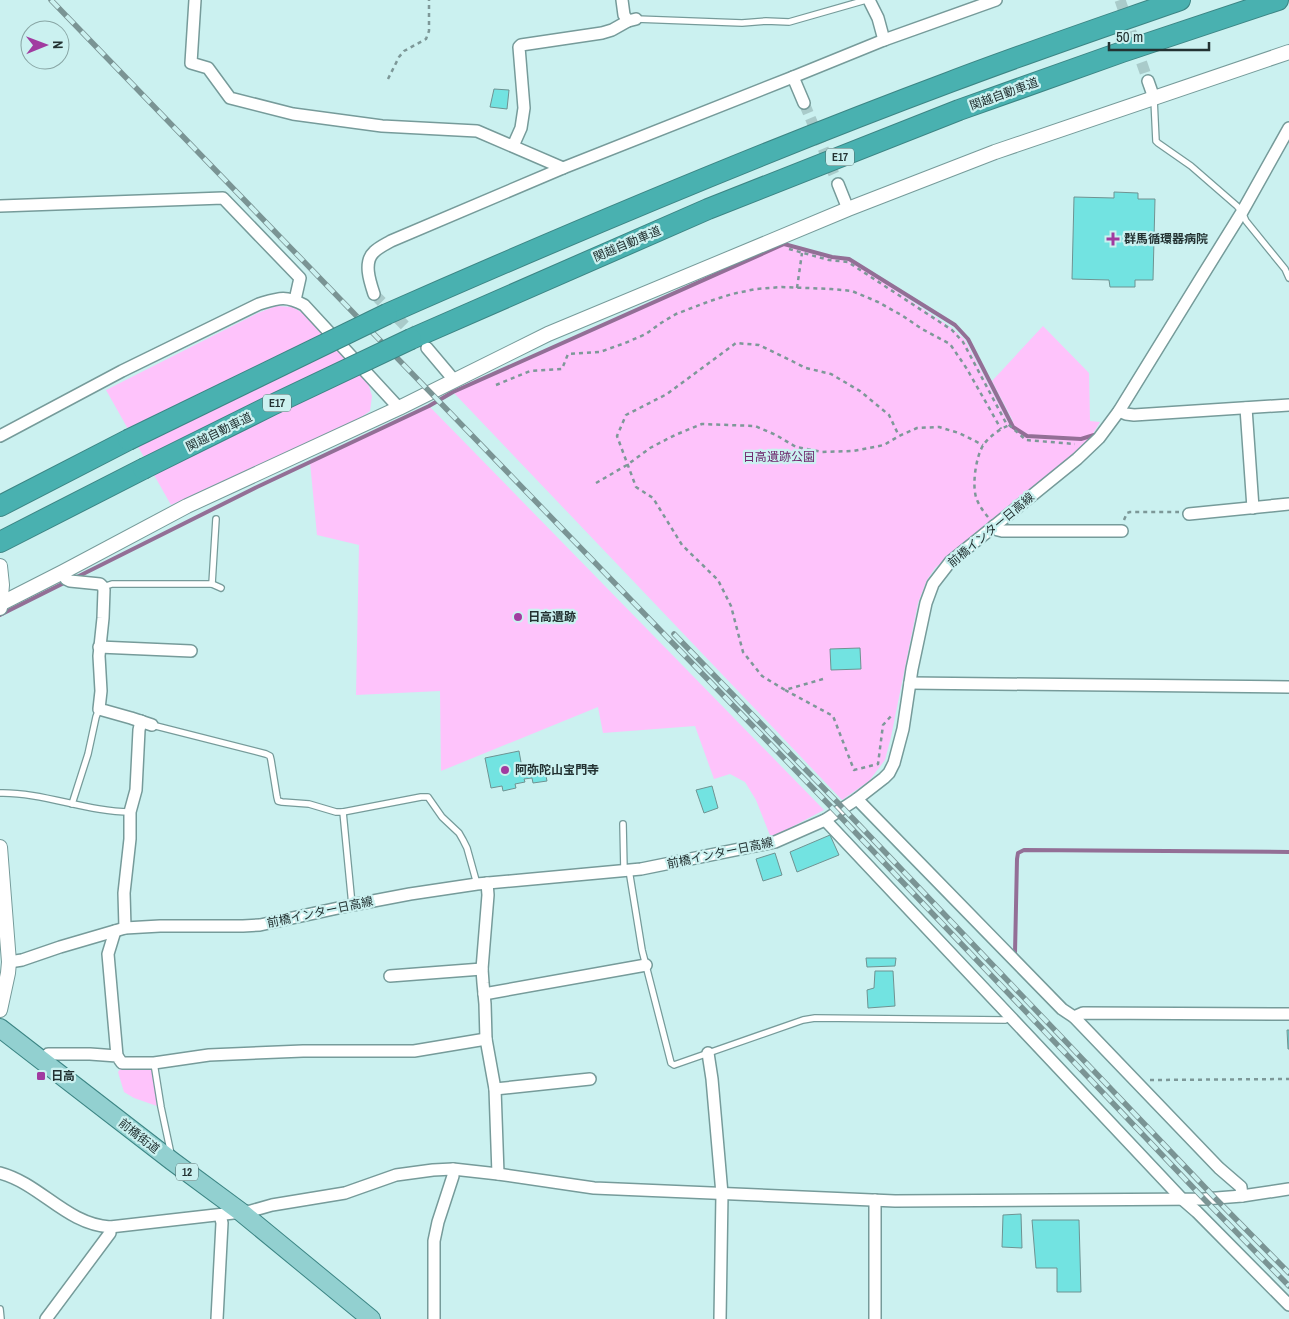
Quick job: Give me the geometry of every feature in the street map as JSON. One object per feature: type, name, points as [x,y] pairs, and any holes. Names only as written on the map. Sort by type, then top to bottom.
[{"type":"highway","name":"E17","points":[[0,506],[128,440],[388,314],[520,255],[696,181],[950,82],[1180,0]]},
{"type":"highway","name":"関越自動車道","points":[[0,542],[272,405],[419,343],[708,209],[942,117],[1122,52],[1278,0]]},
{"type":"main road","name":"前橋街道","points":[[0,1028],[241,1212],[371,1319]]},
{"type":"street","points":[[195,0],[191,63],[208,68],[230,98],[293,114],[382,126],[477,131],[563,168]]},
{"type":"street","points":[[513,146],[521,128],[524,108],[519,47],[521,45],[602,33],[621,26],[632,20],[624,15],[622,0]]},
{"type":"street","points":[[868,0],[878,18],[884,40]]},
{"type":"street","points":[[374,294],[368,270],[370,256],[391,241],[563,168],[884,40],[996,0]]},
{"type":"street","points":[[0,605],[187,506],[399,408],[548,334],[848,209],[995,152],[1289,52]]},
{"type":"street","points":[[793,77],[804,103]]},
{"type":"street","points":[[1148,81],[1154,98]]},
{"type":"street","name":"前橋インター日高線","points":[[6,969],[22,960],[60,947],[120,930],[160,926],[260,925],[410,894],[482,883],[641,869],[775,842],[825,820],[884,778],[894,763],[926,603],[933,584],[950,562],[991,522],[1070,465],[1099,438],[1119,411],[1242,212],[1289,128]]},
{"type":"street","points":[[838,184],[848,209]]},
{"type":"street","points":[[0,206],[223,198],[300,278],[295,300]]},
{"type":"street","points":[[0,436],[122,371],[259,304],[276,298],[291,298],[304,305],[399,408]]},
{"type":"street","points":[[419,343],[454,380]]},
{"type":"street","points":[[1119,411],[1134,415],[1289,405]]},
{"type":"street","points":[[1246,408],[1253,508]]},
{"type":"street","points":[[1189,514],[1289,504]]},
{"type":"street","points":[[991,522],[998,530],[1002,531],[1122,531]]},
{"type":"street","points":[[0,566],[2,585],[0,605]]},
{"type":"street","points":[[63,572],[66,579],[70,581],[100,584],[104,590],[99,647],[101,691],[99,709],[147,723]]},
{"type":"street","points":[[99,647],[190,651]]},
{"type":"street","points":[[910,683],[1289,687]]},
{"type":"street","points":[[147,723],[139,730],[136,790],[130,812],[130,839],[120,930],[108,954],[117,1056],[122,1063],[154,1063],[209,1055],[414,1051],[486,1039]]},
{"type":"street","points":[[857,798],[1062,1008],[1074,1017],[1219,1168],[1241,1187],[1242,1196]]},
{"type":"street","points":[[825,820],[1182,1199],[1289,1305]]},
{"type":"street","points":[[0,847],[6,969],[0,1010]]},
{"type":"street","points":[[482,883],[488,909],[482,969],[486,1039],[495,1089],[498,1174]]},
{"type":"street","points":[[484,994],[646,965]]},
{"type":"street","points":[[390,976],[482,969]]},
{"type":"street","points":[[1074,1017],[1083,1013],[1289,1014]]},
{"type":"street","points":[[708,1053],[722,1194],[720,1319]]},
{"type":"street","points":[[42,1061],[48,1054],[117,1056]]},
{"type":"street","points":[[495,1089],[590,1080]]},
{"type":"street","points":[[0,1173],[25,1184],[81,1220],[95,1226],[110,1227],[251,1211],[272,1205],[345,1193],[396,1175],[454,1169],[594,1188],[875,1200],[1204,1199],[1289,1189]]},
{"type":"street","points":[[434,1319],[434,1241],[454,1169]]},
{"type":"street","points":[[875,1200],[875,1319]]},
{"type":"street","points":[[217,1319],[222,1223],[220,1215]]},
{"type":"street","points":[[46,1319],[110,1233],[110,1227]]},
{"type":"lane","points":[[632,20],[742,23],[789,22],[868,0]]},
{"type":"lane","points":[[1154,98],[1156,141],[1191,166],[1237,206],[1246,221],[1285,269],[1289,278]]},
{"type":"lane","points":[[212,584],[216,519]]},
{"type":"lane","points":[[103,587],[112,584],[212,584],[221,588]]},
{"type":"lane","points":[[72,804],[88,754],[99,709]]},
{"type":"lane","points":[[147,723],[270,756],[278,801],[309,804],[336,812],[343,812],[428,797],[442,817],[463,840],[471,862],[482,883]]},
{"type":"lane","points":[[0,793],[36,796],[72,804],[130,812]]},
{"type":"lane","points":[[343,812],[352,905]]},
{"type":"lane","points":[[623,824],[627,870],[646,965],[671,1063],[674,1065],[791,1023],[814,1018],[1005,1020],[1012,1017]]},
{"type":"lane","points":[[154,1063],[172,1161]]},
{"type":"lane","points":[[0,1309],[1,1319]]},
{"type":"path","points":[[388,79],[398,57],[404,51],[426,39],[429,0]]},
{"type":"path","points":[[789,249],[830,260],[848,262],[952,330],[963,342],[1006,423],[1026,440],[1068,444],[1094,443]]},
{"type":"path","points":[[797,288],[802,253]]},
{"type":"path","points":[[496,385],[530,371],[562,370],[568,354],[600,352],[625,343],[646,334],[676,314],[710,300],[756,289],[782,287],[831,289],[852,291],[878,302],[950,344],[967,369],[1001,429]]},
{"type":"path","points":[[854,770],[833,716],[762,676],[743,652],[731,606],[718,580],[682,545],[653,498],[636,487],[617,436],[626,415],[667,394],[736,343],[759,345],[806,368],[832,374],[860,391],[889,415],[899,436]]},
{"type":"path","points":[[596,483],[627,465],[650,448],[702,424],[755,426],[776,435],[796,447],[822,452],[853,452],[884,445],[918,428],[940,427],[959,433],[983,445]]},
{"type":"path","points":[[991,522],[982,511],[975,496],[974,471],[983,445],[1008,425]]},
{"type":"path","points":[[1122,531],[1125,516],[1128,513],[1186,512],[1189,514]]},
{"type":"path","points":[[786,690],[823,678]]},
{"type":"path","points":[[1138,1084],[1142,1080],[1289,1080]]},
{"type":"green space","name":"日高遺跡公園","points":[[784,244],[832,257],[849,259],[953,329],[965,340],[1009,424],[1013,421],[992,381],[1043,326],[1089,373],[1090,421],[1100,422],[1088,442],[935,568],[927,580],[918,603],[885,760],[869,781],[842,800],[453,392]]},
{"type":"green space","points":[[276,306],[293,307],[307,316],[368,383],[372,396],[370,411],[360,418],[171,505],[106,390],[258,313]]},
{"type":"green space","points":[[429,406],[824,810],[771,838],[756,800],[745,782],[730,774],[714,779],[695,726],[603,733],[598,707],[441,771],[440,691],[356,695],[359,545],[317,535],[310,462]]},
{"type":"green space","points":[[150,1067],[154,1071],[157,1106],[134,1098],[124,1092],[118,1072],[121,1068]]},
{"type":"building","points":[[494,89],[509,90],[507,109],[490,107]]},
{"type":"building","name":"群馬循環器病院","points":[[1114,192],[1138,193],[1138,199],[1155,199],[1153,280],[1135,280],[1135,287],[1110,287],[1109,280],[1072,279],[1074,197],[1114,198]]},
{"type":"building","points":[[860,648],[861,669],[831,670],[830,649]]},
{"type":"building","name":"阿弥陀山宝門寺","points":[[519,751],[523,773],[531,772],[530,768],[544,766],[547,781],[533,783],[532,778],[524,779],[525,782],[515,784],[516,788],[503,791],[502,786],[491,788],[485,758]]},
{"type":"building","points":[[712,786],[718,808],[704,813],[696,790]]},
{"type":"building","points":[[830,835],[839,855],[797,872],[790,852]]},
{"type":"building","points":[[775,853],[782,875],[763,881],[756,859]]},
{"type":"building","points":[[866,958],[896,958],[895,966],[867,967]]},
{"type":"building","points":[[875,971],[893,971],[895,1006],[868,1008],[867,990],[874,988]]},
{"type":"building","points":[[1287,1030],[1289,1030],[1289,1049],[1288,1049]]},
{"type":"building","points":[[1021,1214],[1022,1248],[1002,1247],[1003,1215]]},
{"type":"building","points":[[1032,1220],[1079,1220],[1081,1292],[1057,1292],[1057,1268],[1036,1268]]},
{"type":"waterway","points":[[75,578],[257,487],[429,406],[453,392],[784,244],[832,257],[849,259],[955,325],[968,339],[1013,427],[1027,436],[1081,439],[1094,435]]},
{"type":"waterway","points":[[0,615],[66,582]]},
{"type":"waterway","points":[[1015,953],[1017,859],[1018,853],[1024,850],[1289,852]]},
{"type":"tunnel","points":[[1120,0],[1148,81]]},
{"type":"tunnel","points":[[804,103],[838,184]]},
{"type":"tunnel","points":[[374,294],[419,340]]},
{"type":"railway","points":[[51,0],[836,812],[1289,1286]]},
{"type":"railway","points":[[674,634],[1289,1273]]},
{"type":"place","name":"群馬循環器病院","points":[[1113,239]]},
{"type":"place","name":"日高遺跡","points":[[518,617]]},
{"type":"place","name":"阿弥陀山宝門寺","points":[[505,770]]},
{"type":"place","name":"日高","points":[[41,1076]]}]
